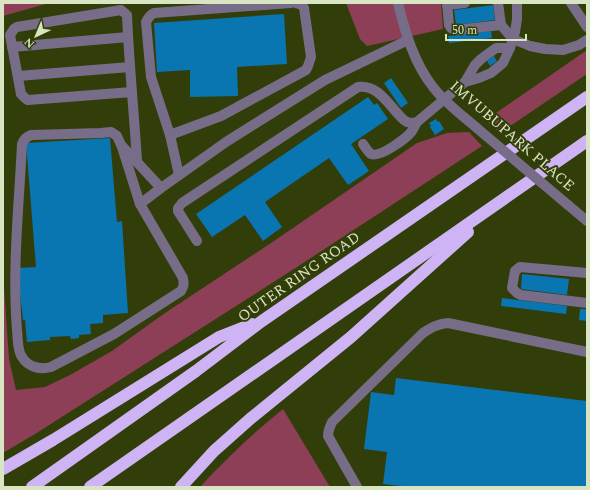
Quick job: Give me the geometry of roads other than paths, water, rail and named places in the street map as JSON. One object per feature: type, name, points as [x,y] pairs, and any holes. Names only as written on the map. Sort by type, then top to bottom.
[{"type":"highway","name":"OUTER RING ROAD","points":[[32,487],[190,376],[262,321],[587,97]]},
{"type":"highway","points":[[90,487],[587,141]]},
{"type":"highway","points":[[181,487],[214,451],[250,419],[351,338],[506,198]]},
{"type":"highway","points":[[3,469],[53,440],[219,337],[262,321]]},
{"type":"lane","points":[[179,175],[170,135],[151,77],[146,22],[150,15],[154,13],[291,3]]},
{"type":"lane","points":[[170,135],[221,116],[306,70],[311,57],[304,8],[302,5],[296,3]]},
{"type":"lane","name":"IMVUBUPARK PLACE","points":[[398,3],[408,40],[418,64],[433,87],[445,100],[478,129],[587,220]]},
{"type":"lane","points":[[465,3],[447,4],[449,25],[453,29],[456,30],[501,25]]},
{"type":"lane","points":[[498,3],[501,25],[512,44]]},
{"type":"lane","points":[[465,82],[491,73],[503,63],[512,44],[516,25],[517,3]]},
{"type":"lane","points":[[571,3],[587,27]]},
{"type":"lane","points":[[132,92],[28,100],[21,94],[10,35],[17,27],[121,10],[127,15],[137,161]]},
{"type":"lane","points":[[12,47],[128,37]]},
{"type":"lane","points":[[140,204],[226,142],[325,80],[408,40]]},
{"type":"lane","points":[[363,144],[368,151],[377,155],[400,141],[412,131],[417,122],[465,82],[475,65],[496,48],[512,44],[563,50],[579,45],[587,40]]},
{"type":"lane","points":[[18,76],[130,67]]},
{"type":"lane","points":[[197,241],[178,211],[178,208],[182,203],[358,86],[370,87],[377,91],[403,119],[411,123],[417,122]]},
{"type":"lane","points":[[111,132],[117,136],[121,145],[140,204],[183,278],[184,283],[181,291],[114,334],[51,368],[45,369],[30,365],[20,354],[15,305],[16,250],[22,144],[26,137],[31,135],[111,132]]},
{"type":"lane","points":[[121,145],[161,188]]},
{"type":"lane","points":[[587,273],[520,267],[515,271],[512,288],[521,295],[587,303]]},
{"type":"lane","points":[[357,487],[328,436],[328,430],[338,417],[433,326],[448,323],[587,352]]}]
